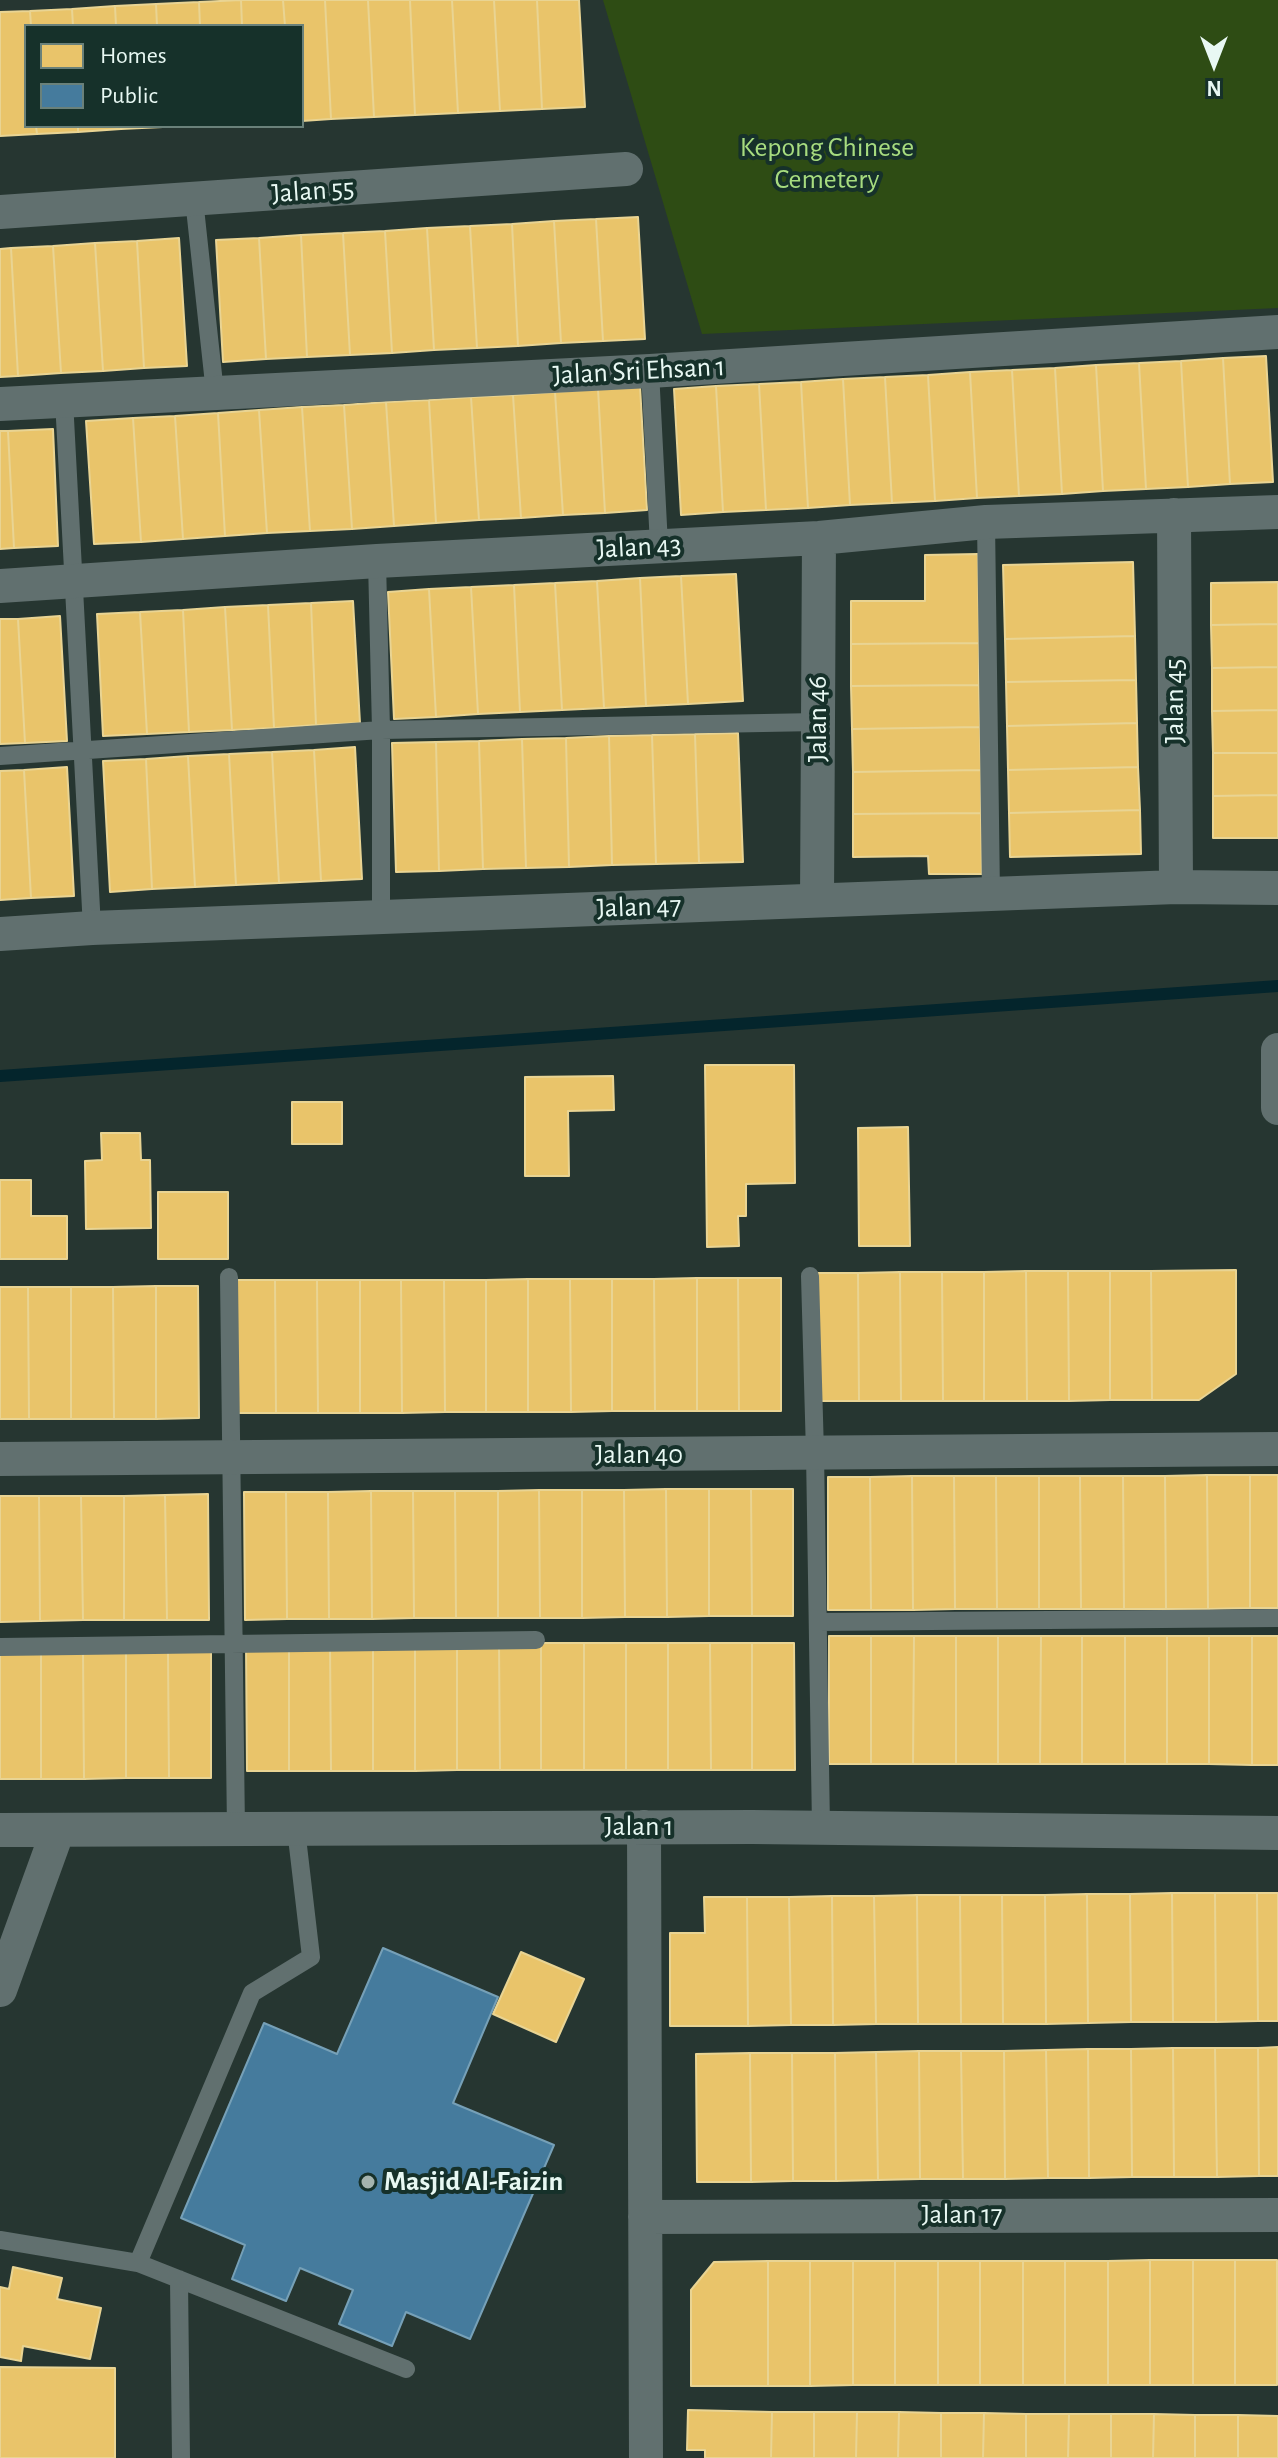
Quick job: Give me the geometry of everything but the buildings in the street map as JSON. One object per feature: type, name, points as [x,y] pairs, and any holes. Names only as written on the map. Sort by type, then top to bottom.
[{"type":"street","name":"Jalan 55","points":[[0,212],[626,169]]},
{"type":"street","name":"Jalan Sri Ehsan 1","points":[[0,404],[650,371],[1278,332]]},
{"type":"street","name":"Jalan 43","points":[[0,586],[377,561],[819,538],[986,522],[1278,512]]},
{"type":"street","name":"Jalan 45","points":[[1174,515],[1176,887]]},
{"type":"street","name":"Jalan 46","points":[[817,900],[819,538]]},
{"type":"street","name":"Jalan 47","points":[[0,934],[1176,887],[1278,888]]},
{"type":"street","points":[[1277,1052],[1278,1108]]},
{"type":"street","name":"Jalan 40","points":[[0,1459],[1278,1449]]},
{"type":"street","points":[[644,1827],[646,2458]]},
{"type":"street","name":"Jalan 1","points":[[0,1830],[821,1827],[1278,1833]]},
{"type":"street","points":[[0,1990],[58,1830]]},
{"type":"street","name":"Jalan 17","points":[[645,2217],[1278,2215]]},
{"type":"lane","points":[[194,199],[215,393]]},
{"type":"lane","points":[[650,371],[659,545]]},
{"type":"lane","points":[[64,400],[92,928]]},
{"type":"lane","points":[[986,522],[991,894]]},
{"type":"lane","points":[[377,561],[381,917]]},
{"type":"lane","points":[[0,756],[381,730],[818,722]]},
{"type":"lane","points":[[810,1276],[821,1827]]},
{"type":"lane","points":[[229,1277],[236,1830]]},
{"type":"lane","points":[[818,1622],[1278,1618]]},
{"type":"lane","points":[[0,1647],[536,1640]]},
{"type":"lane","points":[[138,2263],[252,1993],[311,1957],[296,1829]]},
{"type":"lane","points":[[0,2240],[138,2263],[406,2369]]},
{"type":"lane","points":[[179,2279],[181,2458]]},
{"type":"green space","name":"Kepong Chinese Cemetery","points":[[603,0],[1278,0],[1278,308],[702,334]]},
{"type":"waterway","points":[[0,1076],[1278,986]]},
{"type":"place","name":"Masjid Al-Faizin","points":[[368,2182]]}]
